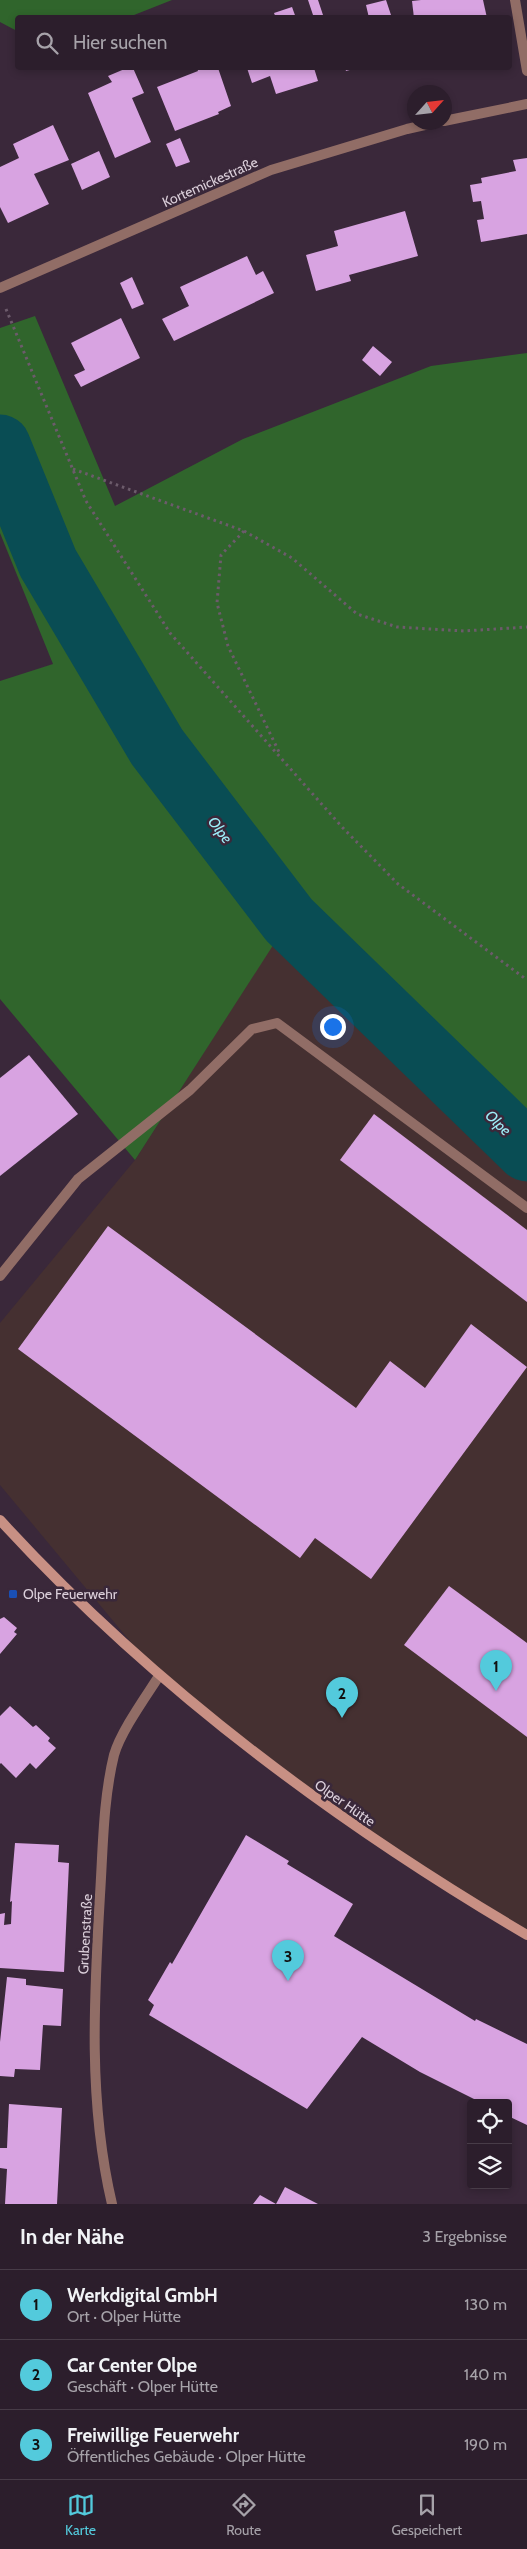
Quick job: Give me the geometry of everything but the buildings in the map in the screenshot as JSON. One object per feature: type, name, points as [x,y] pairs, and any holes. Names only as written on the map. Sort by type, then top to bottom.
[{"type":"street","points":[[516,0],[527,71]]},
{"type":"street","points":[[452,119],[527,104]]},
{"type":"street","name":"Kortemickestraße","points":[[0,288],[272,170],[407,129]]},
{"type":"street","points":[[0,1276],[78,1179],[190,1090],[252,1029],[277,1023],[527,1208]]},
{"type":"street","name":"Olper Hütte","points":[[0,1520],[54,1578],[158,1676],[224,1730],[338,1816],[444,1887],[527,1936]]},
{"type":"street","name":"Grubenstraße","points":[[112,2204],[104,2170],[94,2090],[96,1968],[105,1813],[115,1754],[137,1709],[158,1676]]},
{"type":"path","points":[[4,304],[86,501],[170,633],[282,757],[342,827],[398,884],[527,980]]},
{"type":"path","points":[[73,469],[244,531],[292,558],[357,614],[398,628],[464,631],[527,627]]},
{"type":"path","points":[[244,531],[221,555],[217,603],[228,646],[282,757]]},
{"type":"shaded area","points":[[279,935],[527,1176],[527,1935],[444,1887],[159,1676],[0,1485],[0,1323],[135,1160]]},
{"type":"green space","points":[[0,0],[172,0],[134,15],[15,15],[15,30],[0,22]]},
{"type":"green space","points":[[35,316],[115,506],[243,439],[431,366],[527,353],[527,1176],[279,936],[135,1160],[0,999],[0,681],[53,664],[0,533],[0,328]]},
{"type":"waterway","name":"Olpe","points":[[0,445],[48,563],[157,747],[289,920],[527,1151]]},
{"type":"place","name":"Olpe Feuerwehr","points":[[13,1594]]},
{"type":"place","name":"Werkdigital GmbH","points":[[496,1691]]},
{"type":"place","name":"Car Center Olpe","points":[[342,1718]]},
{"type":"place","name":"Freiwillige Feuerwehr","points":[[288,1981]]}]
